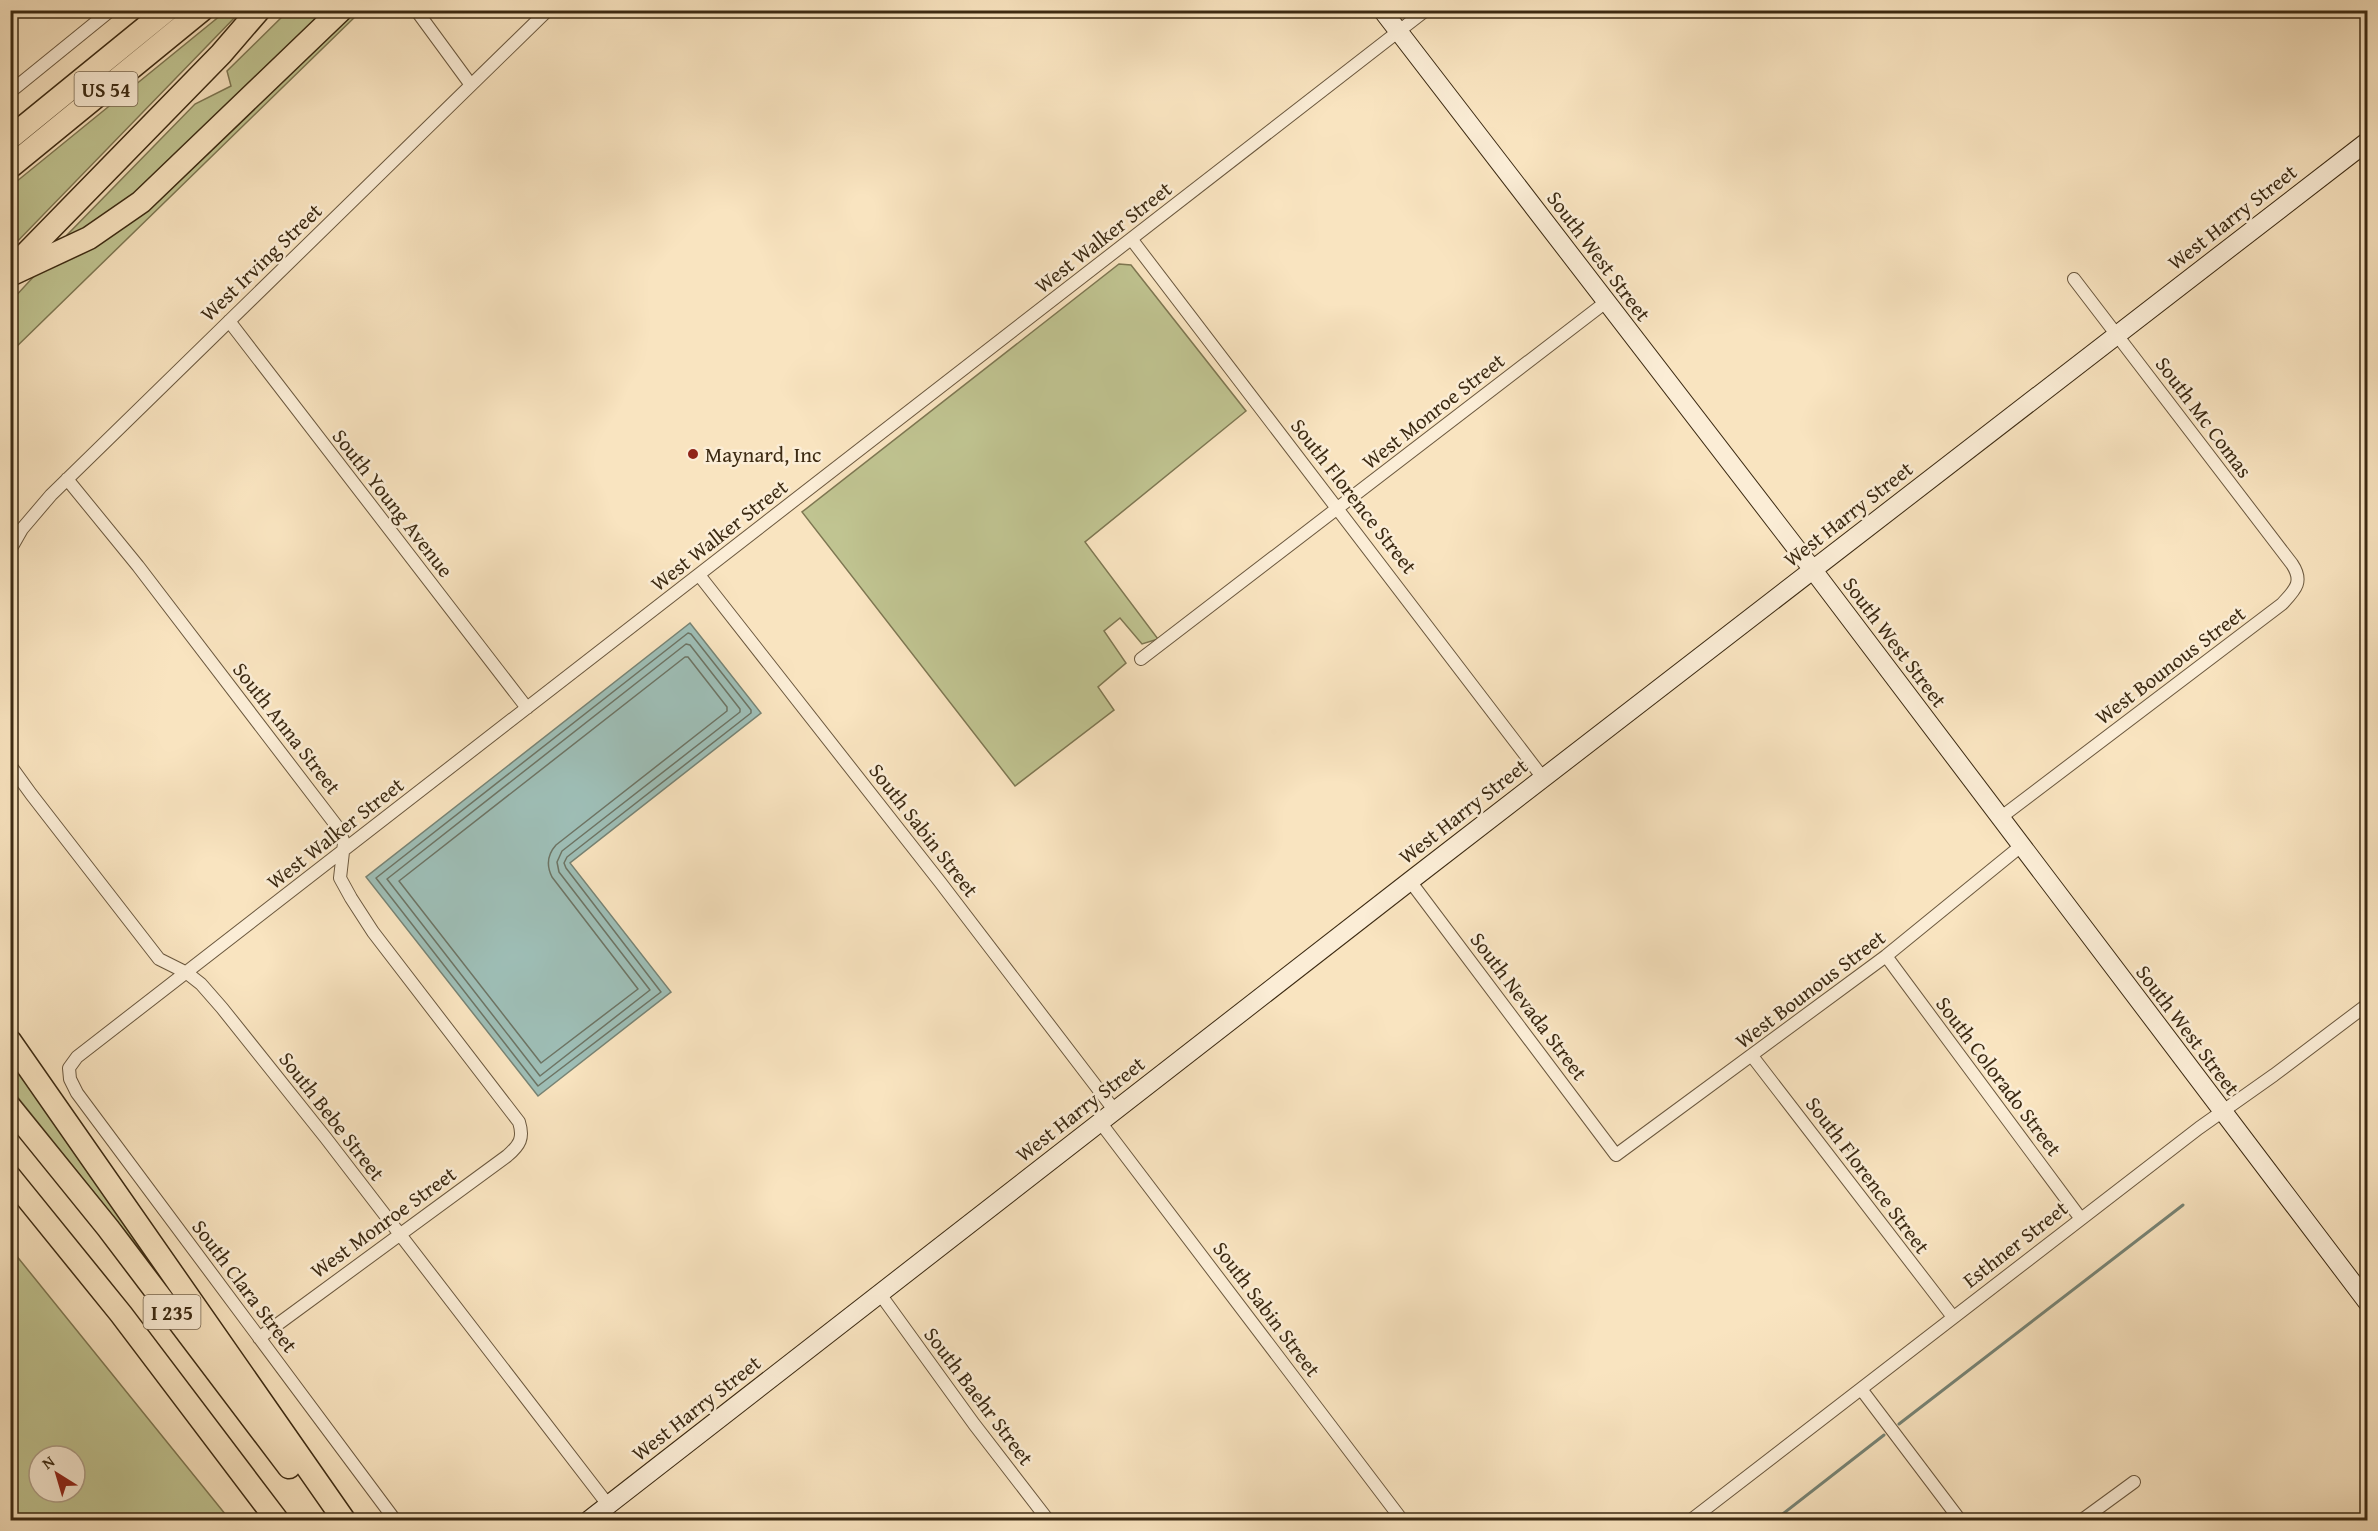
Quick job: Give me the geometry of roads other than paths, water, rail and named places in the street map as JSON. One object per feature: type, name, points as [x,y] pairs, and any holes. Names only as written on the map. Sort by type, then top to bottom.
[{"type":"highway","name":"US 54","points":[[10,138],[167,10]]},
{"type":"highway","name":"US 54","points":[[10,167],[202,10]]},
{"type":"highway","points":[[244,31],[259,10]]},
{"type":"highway","points":[[10,270],[244,31],[271,10]]},
{"type":"highway","points":[[10,275],[89,238],[141,202],[341,10]]},
{"type":"highway","points":[[10,1041],[344,1521]]},
{"type":"highway","name":"I 235","points":[[10,1107],[108,1228],[330,1521]]},
{"type":"highway","name":"I 235","points":[[10,1177],[121,1314],[277,1521]]},
{"type":"street","points":[[10,92],[111,10]]},
{"type":"street","points":[[416,10],[471,84]]},
{"type":"street","name":"West Irving Street","points":[[10,550],[22,530],[51,495],[548,10]]},
{"type":"street","name":"South West Street","points":[[1382,10],[1813,570],[2367,1303]]},
{"type":"street","name":"West Walker Street","points":[[70,1073],[69,1068],[77,1057],[1426,10]]},
{"type":"street","name":"West Harry Street","points":[[590,1521],[1115,1110],[2367,141]]},
{"type":"street","name":"South Florence Street","points":[[1132,240],[1543,778]]},
{"type":"street","name":"South Mc Comas","points":[[2074,279],[2292,564],[2298,573],[2297,581]]},
{"type":"street","name":"West Monroe Street","points":[[1141,659],[1606,302]]},
{"type":"street","name":"South Young Avenue","points":[[229,321],[527,708]]},
{"type":"street","name":"South Anna Street","points":[[67,479],[138,566],[339,829],[344,843],[340,878],[351,898],[373,932],[519,1122],[522,1132]]},
{"type":"street","name":"South Sabin Street","points":[[699,575],[940,882],[1115,1110]]},
{"type":"street","name":"West Bounous Street","points":[[2000,818],[2282,604],[2296,589],[2297,581]]},
{"type":"street","name":"South Bebe Street","points":[[10,765],[159,959],[201,984],[222,1008],[325,1137],[609,1506]]},
{"type":"street","name":"West Bounous Street","points":[[1616,1155],[1886,956],[2021,846]]},
{"type":"street","name":"South Nevada Street","points":[[1410,881],[1616,1155]]},
{"type":"street","name":"South Colorado Street","points":[[1886,956],[2081,1219]]},
{"type":"street","name":"Esthner Street","points":[[1690,1521],[2221,1112],[2274,1076],[2367,1004]]},
{"type":"street","name":"South Florence Street","points":[[1752,1056],[1953,1317]]},
{"type":"street","name":"South Clara Street","points":[[70,1073],[70,1079],[77,1093],[395,1521]]},
{"type":"street","name":"South Sabin Street","points":[[1100,1122],[1402,1521]]},
{"type":"street","name":"West Monroe Street","points":[[259,1338],[507,1156],[520,1142],[522,1132]]},
{"type":"street","name":"South Baehr Street","points":[[880,1294],[1048,1521]]},
{"type":"street","points":[[1861,1389],[1960,1521]]},
{"type":"street","points":[[2082,1521],[2134,1482]]},
{"type":"water","points":[[690,623],[761,713],[570,863],[671,992],[538,1096],[366,877]]},
{"type":"waterway","points":[[1899,1424],[2183,1205]]},
{"type":"waterway","points":[[1775,1520],[1884,1435]]},
{"type":"place","name":"Maynard, Inc","points":[[693,454]]}]
